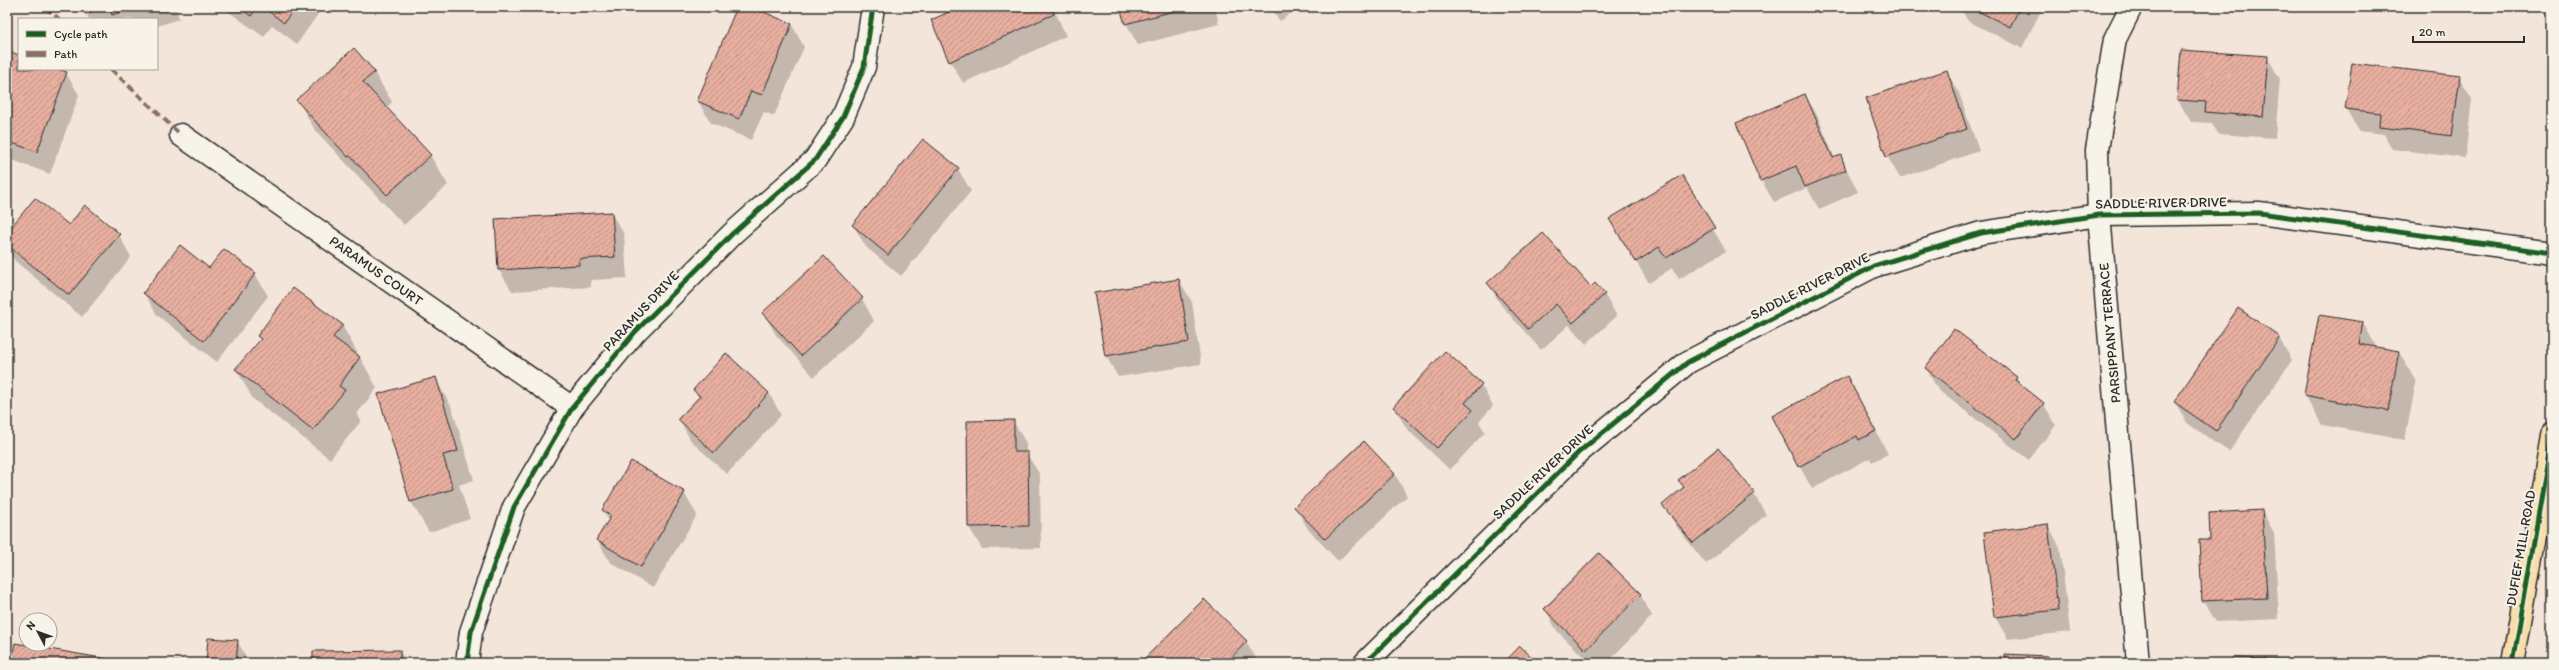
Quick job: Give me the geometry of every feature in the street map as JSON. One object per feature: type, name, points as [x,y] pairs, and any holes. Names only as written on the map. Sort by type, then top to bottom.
[{"type":"main road","name":"DUFIEF MILL ROAD","points":[[2513,663],[2552,436]]},
{"type":"street","name":"PARAMUS DRIVE","points":[[467,663],[471,632],[514,507],[572,408],[641,326],[732,234],[814,160],[843,117],[864,68],[873,7]]},
{"type":"street","name":"PARSIPPANY TERRACE","points":[[2131,7],[2115,39],[2097,150],[2099,215],[2138,663]]},
{"type":"street","name":"PARAMUS COURT","points":[[181,135],[572,408]]},
{"type":"street","name":"SADDLE RIVER DRIVE","points":[[1365,663],[1579,452],[1688,362],[1874,266],[1981,233],[2099,215],[2259,213],[2552,253]]},
{"type":"building","points":[[82,7],[105,7],[85,14]]},
{"type":"building","points":[[110,7],[136,7],[112,15]]},
{"type":"building","points":[[239,7],[257,7],[251,16]]},
{"type":"building","points":[[263,7],[295,7],[284,23]]},
{"type":"building","points":[[737,7],[752,7],[792,24],[762,95],[751,91],[739,119],[697,101]]},
{"type":"building","points":[[960,7],[1051,7],[1054,14],[949,62],[931,20]]},
{"type":"building","points":[[1120,7],[1189,7],[1125,24]]},
{"type":"building","points":[[1970,7],[2020,7],[2010,27]]},
{"type":"building","points":[[354,48],[375,72],[363,82],[431,155],[387,195],[350,156],[348,157],[296,100]]},
{"type":"building","points":[[2181,50],[2268,56],[2263,117],[2205,112],[2206,102],[2177,100]]},
{"type":"building","points":[[8,51],[18,55],[18,70],[60,70],[67,72],[37,152],[7,141]]},
{"type":"building","points":[[2352,63],[2460,76],[2452,136],[2379,127],[2380,113],[2345,109]]},
{"type":"building","points":[[1947,70],[1967,129],[1886,157],[1866,98]]},
{"type":"building","points":[[1805,94],[1833,158],[1841,155],[1846,170],[1805,187],[1796,166],[1760,181],[1736,123]]},
{"type":"building","points":[[923,139],[959,168],[888,255],[852,225]]},
{"type":"building","points":[[1682,175],[1715,228],[1666,258],[1659,247],[1636,262],[1609,219]]},
{"type":"building","points":[[35,198],[69,225],[85,205],[120,234],[69,295],[7,245],[7,232]]},
{"type":"building","points":[[612,212],[615,257],[579,259],[579,265],[498,270],[495,219]]},
{"type":"building","points":[[1543,233],[1591,287],[1595,283],[1605,294],[1573,323],[1556,304],[1528,329],[1487,283]]},
{"type":"building","points":[[180,245],[209,268],[224,249],[256,273],[204,341],[143,293]]},
{"type":"building","points":[[824,256],[863,298],[801,356],[762,313]]},
{"type":"building","points":[[1179,279],[1189,342],[1105,356],[1094,293]]},
{"type":"building","points":[[293,288],[343,325],[333,337],[360,357],[339,386],[345,390],[313,430],[235,369],[261,339],[257,336]]},
{"type":"building","points":[[2238,308],[2280,337],[2216,431],[2174,402]]},
{"type":"building","points":[[2319,315],[2363,322],[2359,344],[2399,351],[2388,411],[2304,395]]},
{"type":"building","points":[[1954,329],[2017,377],[2015,380],[2044,403],[2016,439],[1925,368]]},
{"type":"building","points":[[1445,351],[1482,384],[1465,403],[1473,410],[1437,448],[1393,407]]},
{"type":"building","points":[[726,353],[769,393],[714,453],[678,419],[700,396],[693,390]]},
{"type":"building","points":[[1847,376],[1876,431],[1859,440],[1857,436],[1798,467],[1772,416]]},
{"type":"building","points":[[436,377],[458,451],[443,455],[453,489],[410,502],[378,394]]},
{"type":"building","points":[[1014,420],[1014,452],[1028,452],[1029,526],[968,527],[967,421]]},
{"type":"building","points":[[1364,441],[1395,474],[1325,539],[1294,507]]},
{"type":"building","points":[[1718,448],[1755,493],[1693,543],[1662,505],[1684,487],[1678,480]]},
{"type":"building","points":[[631,461],[685,492],[641,567],[596,540],[611,516],[602,510]]},
{"type":"building","points":[[2262,510],[2267,598],[2202,601],[2199,540],[2210,540],[2209,513]]},
{"type":"building","points":[[2048,524],[2058,610],[1994,617],[1984,532]]},
{"type":"building","points":[[1599,553],[1641,594],[1586,650],[1544,609]]},
{"type":"building","points":[[1204,599],[1247,641],[1226,663],[1151,663],[1145,658]]},
{"type":"building","points":[[208,638],[238,640],[236,663],[206,663]]},
{"type":"building","points":[[15,643],[18,644],[18,652],[58,652],[58,650],[107,659],[106,663],[11,663]]},
{"type":"building","points":[[1520,646],[1538,663],[1504,663]]},
{"type":"building","points":[[400,650],[400,663],[313,663],[313,651]]},
{"type":"building","points":[[2004,654],[2048,656],[2048,663],[2004,663]]},
{"type":"building","points":[[2232,658],[2296,660],[2296,663],[2232,663]]},
{"type":"building","points":[[154,660],[192,663],[154,663]]},
{"type":"marked path","points":[[46,7],[58,18]]},
{"type":"marked path","points":[[112,70],[181,135]]},
{"type":"cycle path","points":[[467,663],[471,632],[514,507],[572,408],[635,332],[732,234],[815,160],[843,117],[864,67],[873,7]]},
{"type":"cycle path","points":[[1365,663],[1579,452],[1688,362],[1874,266],[1981,233],[2099,215],[2259,213],[2552,253]]},
{"type":"cycle path","points":[[2513,663],[2552,436]]}]
